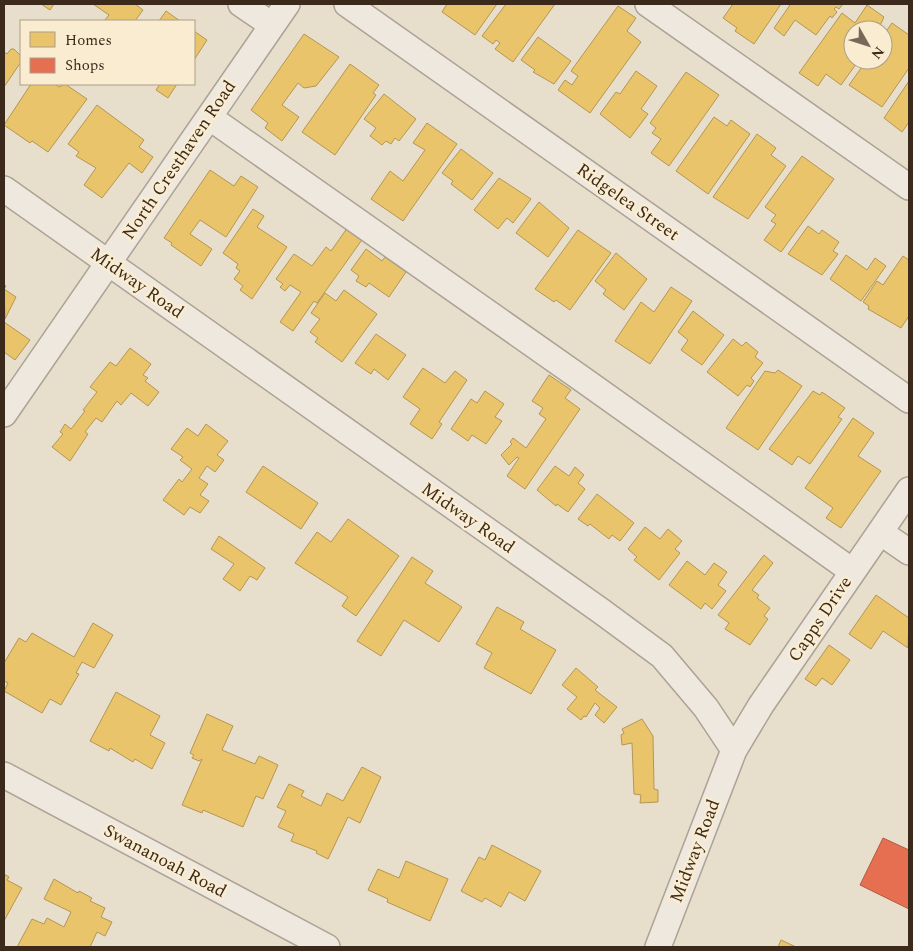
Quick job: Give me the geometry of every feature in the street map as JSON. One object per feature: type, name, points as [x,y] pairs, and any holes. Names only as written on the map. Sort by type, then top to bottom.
[{"type":"street","points":[[241,4],[272,26]]},
{"type":"street","name":"North Cresthaven Road","points":[[4,414],[287,4]]},
{"type":"street","name":"Ridgelea Street","points":[[347,4],[909,400]]},
{"type":"street","points":[[648,4],[909,187]]},
{"type":"street","points":[[209,117],[585,381],[852,572]]},
{"type":"street","name":"Midway Road","points":[[4,189],[662,656],[706,708],[734,750],[658,947]]},
{"type":"street","name":"Capps Drive","points":[[734,750],[761,705],[909,490]]},
{"type":"street","points":[[880,532],[909,552]]},
{"type":"street","name":"Swananoah Road","points":[[4,775],[327,947]]},
{"type":"building: Homes","points":[[41,4],[54,4],[50,10]]},
{"type":"building: Homes","points":[[93,4],[135,4],[143,10],[136,20],[105,20],[109,15]]},
{"type":"building: Homes","points":[[447,4],[497,4],[475,35],[442,12]]},
{"type":"building: Homes","points":[[506,4],[555,4],[513,62],[495,49],[500,43],[496,40],[493,44],[482,36]]},
{"type":"building: Homes","points":[[733,4],[781,4],[754,44],[735,31],[737,28],[723,18]]},
{"type":"building: Homes","points":[[788,4],[843,4],[839,9],[836,7],[834,9],[837,12],[832,18],[830,16],[816,35],[795,20],[784,36],[774,28],[790,5]]},
{"type":"building: Homes","points":[[867,5],[884,17],[883,20],[857,20]]},
{"type":"building: Homes","points":[[618,6],[636,18],[627,31],[641,42],[590,113],[558,90],[565,80],[572,85],[578,76],[571,71]]},
{"type":"building: Homes","points":[[166,11],[179,20],[160,20]]},
{"type":"building: Homes","points":[[842,13],[851,20],[843,20],[843,70],[852,70],[841,85],[826,74],[818,86],[799,73]]},
{"type":"building: Homes","points":[[893,24],[909,35],[909,68],[882,107],[849,85],[860,70],[893,70]]},
{"type":"building: Homes","points":[[195,32],[207,40],[195,58]]},
{"type":"building: Homes","points":[[304,34],[339,57],[316,86],[304,88],[298,83],[282,105],[299,117],[282,141],[265,128],[268,123],[251,110]]},
{"type":"building: Homes","points":[[538,37],[571,61],[554,84],[533,72],[535,70],[521,60]]},
{"type":"building: Homes","points":[[11,49],[14,49],[20,55],[20,63],[4,87],[4,52],[7,54]]},
{"type":"building: Homes","points":[[350,64],[379,85],[373,93],[376,95],[335,155],[302,132]]},
{"type":"building: Homes","points":[[636,71],[657,86],[641,109],[648,114],[630,138],[600,114],[616,92],[620,94]]},
{"type":"building: Homes","points":[[686,72],[719,95],[669,166],[651,153],[661,139],[652,133],[656,128],[650,123]]},
{"type":"building: Homes","points":[[909,81],[909,122],[902,132],[884,118]]},
{"type":"building: Homes","points":[[30,85],[56,85],[59,87],[66,85],[87,99],[48,152],[32,141],[30,143],[4,125]]},
{"type":"building: Homes","points":[[159,85],[176,85],[168,98],[156,90]]},
{"type":"building: Homes","points":[[384,94],[416,119],[399,141],[395,138],[391,144],[386,141],[382,145],[370,136],[376,128],[364,119]]},
{"type":"building: Homes","points":[[97,105],[144,140],[139,147],[153,157],[142,173],[129,163],[102,198],[84,185],[96,168],[76,156],[79,152],[68,144]]},
{"type":"building: Homes","points":[[714,117],[727,126],[731,120],[750,134],[708,194],[676,171]]},
{"type":"building: Homes","points":[[427,123],[457,144],[403,221],[371,199],[390,171],[403,181],[425,150],[413,143]]},
{"type":"building: Homes","points":[[757,134],[776,148],[771,155],[786,166],[748,219],[713,197]]},
{"type":"building: Homes","points":[[461,149],[493,173],[472,200],[451,184],[453,181],[442,173]]},
{"type":"building: Homes","points":[[802,156],[834,179],[781,252],[764,240],[776,224],[771,221],[776,215],[765,207]]},
{"type":"building: Homes","points":[[210,170],[234,186],[241,176],[258,187],[226,237],[200,220],[190,234],[212,249],[201,266],[164,238]]},
{"type":"building: Homes","points":[[499,178],[531,199],[513,223],[507,218],[498,229],[474,210]]},
{"type":"building: Homes","points":[[539,202],[569,228],[548,257],[516,233]]},
{"type":"building: Homes","points":[[253,209],[264,216],[257,227],[287,247],[252,299],[240,290],[243,286],[234,279],[240,271],[236,268],[238,264],[223,253]]},
{"type":"building: Homes","points":[[808,226],[819,234],[822,230],[839,242],[833,251],[838,254],[822,275],[788,254]]},
{"type":"building: Homes","points":[[348,227],[364,237],[317,303],[314,301],[293,331],[280,322],[301,292],[290,285],[285,291],[280,287],[283,284],[276,279],[294,254],[312,266],[326,247],[331,251]]},
{"type":"building: Homes","points":[[578,230],[611,253],[570,310],[535,289]]},
{"type":"building: Homes","points":[[366,249],[382,261],[385,257],[406,272],[389,297],[369,283],[366,287],[356,281],[359,276],[351,270]]},
{"type":"building: Homes","points":[[616,253],[647,279],[624,310],[603,294],[606,290],[595,281]]},
{"type":"building: Homes","points":[[846,255],[867,270],[875,258],[886,266],[861,301],[830,279]]},
{"type":"building: Homes","points":[[903,256],[909,260],[909,316],[901,328],[868,309],[869,306],[863,302],[877,281],[883,285]]},
{"type":"building: Homes","points":[[671,287],[692,301],[650,364],[615,341],[641,302],[654,312]]},
{"type":"building: Homes","points":[[4,289],[16,297],[5,319]]},
{"type":"building: Homes","points":[[344,290],[377,314],[342,362],[315,342],[318,338],[310,332],[320,319],[311,313],[325,293],[336,301]]},
{"type":"building: Homes","points":[[693,311],[724,335],[702,365],[681,350],[688,340],[678,332]]},
{"type":"building: Homes","points":[[4,322],[30,340],[15,360],[4,352]]},
{"type":"building: Homes","points":[[376,334],[406,355],[388,380],[374,369],[371,374],[355,363]]},
{"type":"building: Homes","points":[[733,339],[742,346],[746,342],[758,352],[755,357],[763,363],[751,378],[754,381],[750,387],[747,385],[738,396],[707,372]]},
{"type":"building: Homes","points":[[130,348],[151,364],[143,375],[148,378],[145,381],[159,392],[148,406],[131,393],[121,405],[117,401],[102,422],[96,418],[85,432],[88,434],[70,461],[52,447],[63,434],[60,432],[65,424],[71,429],[85,411],[83,410],[97,392],[90,387],[110,362],[116,366]]},
{"type":"building: Homes","points":[[423,368],[445,383],[455,371],[467,380],[439,422],[442,424],[432,439],[410,424],[420,409],[403,397]]},
{"type":"building: Homes","points":[[778,370],[802,386],[758,450],[726,428],[765,371],[775,373]]},
{"type":"building: Homes","points":[[549,375],[571,390],[565,398],[580,409],[525,489],[507,476],[519,458],[517,457],[509,465],[501,455],[512,444],[510,442],[513,438],[526,448],[546,419],[539,414],[543,408],[532,401]]},
{"type":"building: Homes","points":[[485,391],[504,404],[495,417],[502,421],[486,444],[472,435],[468,441],[451,429],[471,399],[477,403]]},
{"type":"building: Homes","points":[[813,391],[820,395],[822,392],[845,408],[838,417],[842,419],[810,464],[798,456],[792,465],[769,449]]},
{"type":"building: Homes","points":[[853,418],[874,433],[858,456],[881,471],[841,528],[826,518],[833,508],[805,488]]},
{"type":"building: Homes","points":[[206,424],[228,441],[217,455],[224,460],[215,472],[207,466],[199,478],[208,484],[200,495],[209,501],[200,513],[190,507],[184,515],[163,500],[179,479],[182,482],[192,469],[180,460],[183,457],[171,449],[187,428],[198,436]]},
{"type":"building: Homes","points":[[263,466],[318,503],[301,529],[246,492]]},
{"type":"building: Homes","points":[[555,466],[569,476],[575,467],[584,475],[578,483],[585,489],[568,512],[557,504],[556,506],[537,490]]},
{"type":"building: Homes","points":[[597,494],[634,523],[620,541],[612,535],[609,539],[590,524],[588,526],[578,519]]},
{"type":"building: Homes","points":[[348,519],[399,556],[356,616],[342,606],[348,597],[295,563],[317,532],[331,542]]},
{"type":"building: Homes","points":[[645,527],[660,539],[668,529],[682,541],[675,549],[680,553],[659,580],[634,560],[637,557],[628,549]]},
{"type":"building: Homes","points":[[219,536],[265,568],[257,580],[250,576],[240,591],[223,579],[234,564],[211,549]]},
{"type":"building: Homes","points":[[764,555],[773,563],[752,590],[759,595],[757,598],[770,608],[764,616],[768,619],[750,645],[725,629],[729,623],[718,615]]},
{"type":"building: Homes","points":[[412,557],[433,571],[425,583],[462,607],[439,642],[404,620],[381,656],[357,641]]},
{"type":"building: Homes","points":[[687,561],[705,575],[714,563],[727,572],[718,585],[726,591],[712,609],[705,603],[701,609],[669,585]]},
{"type":"building: Homes","points":[[876,595],[909,618],[908,648],[883,631],[871,649],[849,634]]},
{"type":"building: Homes","points":[[497,607],[524,622],[520,629],[556,650],[531,694],[484,668],[492,653],[476,644]]},
{"type":"building: Homes","points":[[93,623],[113,635],[94,668],[82,662],[76,673],[79,674],[61,705],[50,699],[42,713],[4,691],[8,683],[4,681],[4,663],[19,638],[26,642],[32,633],[74,657]]},
{"type":"building: Homes","points":[[829,645],[850,660],[832,685],[822,678],[816,686],[805,679]]},
{"type":"building: Homes","points":[[576,668],[598,687],[595,690],[617,707],[604,723],[595,715],[600,708],[595,703],[586,717],[584,716],[581,720],[567,709],[577,697],[562,685]]},
{"type":"building: Homes","points":[[116,692],[160,716],[150,735],[165,743],[152,769],[135,759],[133,762],[110,748],[109,751],[90,741]]},
{"type":"building: Homes","points":[[207,714],[233,726],[222,750],[255,764],[259,756],[278,765],[263,799],[256,796],[243,827],[203,810],[202,813],[182,805],[202,759],[199,761],[192,758],[194,755],[190,753]]},
{"type":"building: Homes","points":[[642,719],[653,736],[654,789],[658,790],[658,802],[640,803],[641,795],[634,794],[632,743],[622,745],[621,735],[624,733],[622,729]]},
{"type":"building: Homes","points":[[362,767],[381,777],[360,823],[348,817],[328,859],[316,853],[317,851],[291,841],[294,834],[278,827],[286,811],[277,807],[289,784],[304,791],[301,796],[321,806],[327,793],[343,801]]},
{"type":"building: Homes","points":[[492,845],[541,871],[525,901],[509,892],[501,907],[485,898],[482,902],[461,891],[479,857],[485,860]]},
{"type":"building: Homes","points":[[406,861],[448,879],[430,921],[387,902],[388,899],[368,890],[378,869],[399,878]]},
{"type":"building: Homes","points":[[4,874],[9,877],[7,880],[22,888],[4,921]]},
{"type":"building: Homes","points":[[54,879],[78,893],[79,891],[92,898],[90,901],[105,908],[101,917],[112,922],[105,936],[97,932],[90,947],[17,947],[32,919],[44,924],[47,918],[64,927],[71,912],[44,899]]},
{"type":"building: Homes","points":[[781,940],[796,947],[778,947]]},
{"type":"building: Shops","points":[[883,838],[909,850],[909,909],[860,885]]}]
